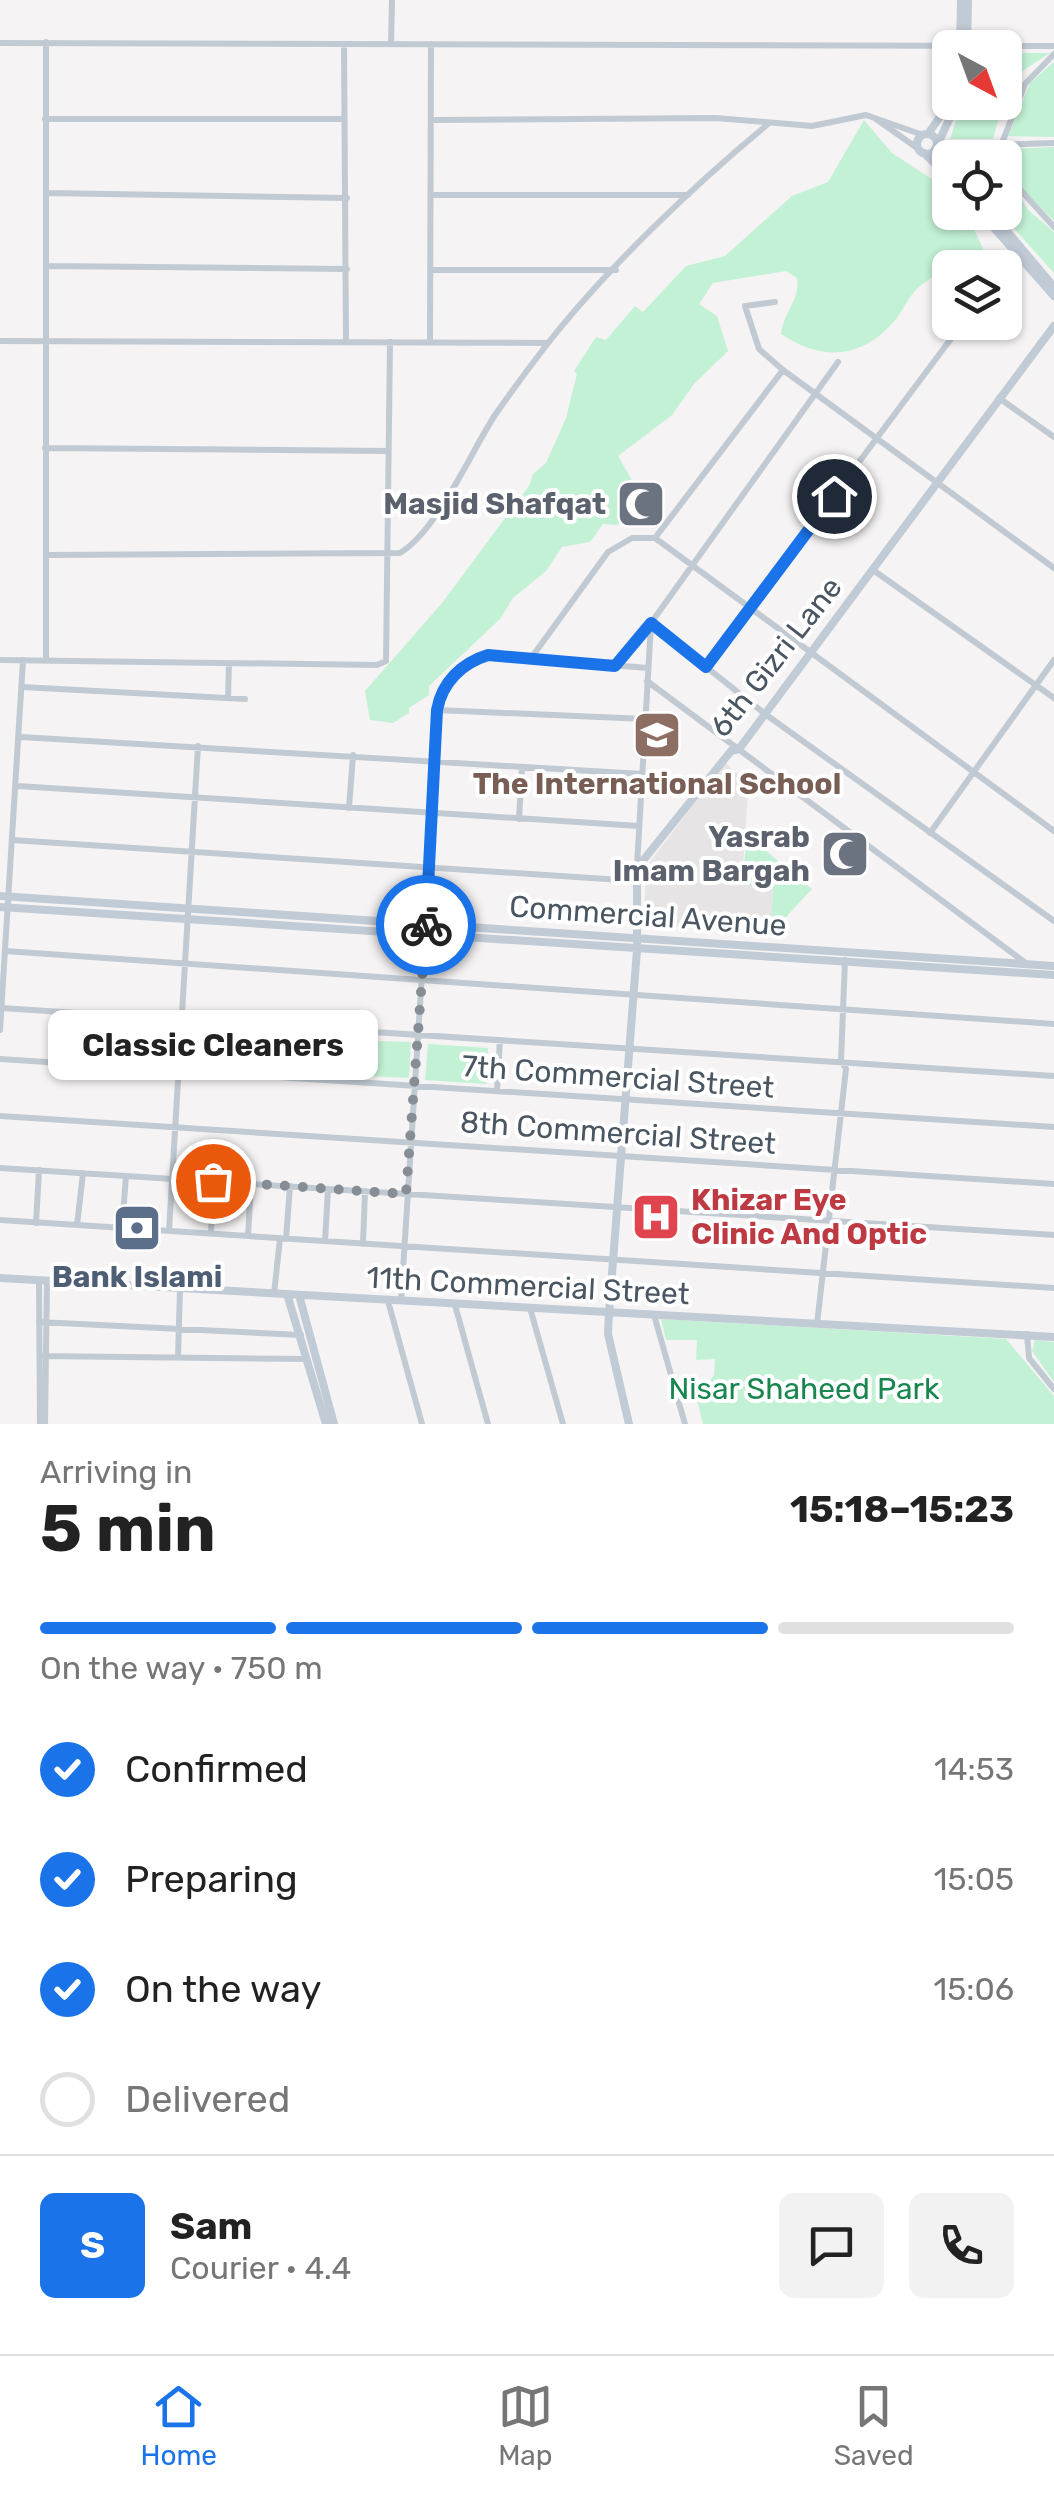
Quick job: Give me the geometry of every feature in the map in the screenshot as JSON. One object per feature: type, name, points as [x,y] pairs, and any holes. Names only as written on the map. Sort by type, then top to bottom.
[{"type":"street","points":[[391,44],[392,0]]},
{"type":"street","points":[[964,0],[964,30]]},
{"type":"street","points":[[46,42],[46,660]]},
{"type":"street","points":[[0,43],[932,45]]},
{"type":"street","points":[[344,44],[346,342]]},
{"type":"street","points":[[430,342],[431,44]]},
{"type":"street","points":[[1022,46],[1054,46]]},
{"type":"street","points":[[1003,140],[1025,84],[1054,54]]},
{"type":"street","points":[[433,120],[716,118],[812,126],[857,115],[903,124],[935,140]]},
{"type":"street","points":[[875,119],[932,161]]},
{"type":"street","points":[[45,120],[344,120]]},
{"type":"street","points":[[922,151],[918,141],[938,120]]},
{"type":"street","points":[[47,555],[388,556],[410,547],[548,343],[690,195],[768,124]]},
{"type":"street","points":[[1022,143],[1054,144]]},
{"type":"street","points":[[922,151],[932,148]]},
{"type":"street","points":[[1022,192],[1054,227]]},
{"type":"street","points":[[46,193],[348,198]]},
{"type":"street","points":[[433,195],[690,195]]},
{"type":"street","points":[[996,230],[1054,296]]},
{"type":"street","points":[[1006,230],[1054,286]]},
{"type":"street","points":[[46,266],[347,269]]},
{"type":"street","points":[[432,270],[616,270]]},
{"type":"street","points":[[774,302],[745,306],[759,349],[814,395],[1054,568]]},
{"type":"street","name":"6th Gizri Lane","points":[[637,868],[731,751],[739,749],[1054,326]]},
{"type":"street","points":[[706,667],[950,340]]},
{"type":"street","points":[[0,341],[548,343]]},
{"type":"street","points":[[0,660],[377,665],[386,661],[390,342]]},
{"type":"street","points":[[615,666],[651,623],[838,362]]},
{"type":"street","points":[[655,538],[782,370]]},
{"type":"street","points":[[1000,398],[1054,436]]},
{"type":"street","points":[[45,448],[388,451]]},
{"type":"street","points":[[528,661],[608,552],[632,538],[655,538],[1054,831]]},
{"type":"street","points":[[873,570],[1054,698]]},
{"type":"street","points":[[651,623],[765,714],[1054,921]]},
{"type":"street","points":[[629,1424],[608,1334],[626,1048],[637,950],[636,881],[651,623]]},
{"type":"street","points":[[401,1302],[440,694],[469,661],[488,655],[648,668]]},
{"type":"street","points":[[0,1030],[6,951],[4,896],[18,786],[23,660]]},
{"type":"street","points":[[930,833],[1054,660]]},
{"type":"street","points":[[228,698],[229,663]]},
{"type":"street","points":[[647,681],[1038,974]]},
{"type":"street","points":[[22,687],[245,699]]},
{"type":"street","points":[[437,710],[645,720]]},
{"type":"street","points":[[21,737],[642,774]]},
{"type":"street","points":[[169,1231],[198,746]]},
{"type":"street","points":[[349,808],[353,755]]},
{"type":"street","points":[[519,819],[522,767]]},
{"type":"street","points":[[18,786],[639,826]]},
{"type":"street","points":[[12,840],[636,881]]},
{"type":"street","name":"Commercial Avenue","points":[[4,896],[1054,966]]},
{"type":"street","name":"Commercial Avenue","points":[[4,907],[1054,975]]},
{"type":"street","points":[[6,951],[1054,1024]]},
{"type":"street","points":[[816,1325],[846,1069],[841,1061],[845,960]]},
{"type":"street","points":[[1,1008],[1054,1076]]},
{"type":"street","points":[[334,1080],[338,1030]]},
{"type":"street","points":[[498,1091],[500,1040]]},
{"type":"street","name":"7th Commercial Street","points":[[0,1059],[1054,1127]]},
{"type":"street","name":"8th Commercial Street","points":[[0,1116],[1054,1184]]},
{"type":"street","points":[[0,1168],[1054,1235]]},
{"type":"street","points":[[36,1222],[39,1170]]},
{"type":"street","points":[[77,1225],[82,1173]]},
{"type":"street","points":[[122,1228],[126,1176]]},
{"type":"street","points":[[211,1234],[213,1181]]},
{"type":"street","points":[[248,1236],[251,1184]]},
{"type":"street","points":[[274,1294],[290,1186]]},
{"type":"street","points":[[325,1241],[328,1188]]},
{"type":"street","points":[[363,1244],[365,1191]]},
{"type":"street","points":[[0,1220],[1054,1288]]},
{"type":"street","name":"11th Commercial Street","points":[[0,1278],[1054,1336]]},
{"type":"street","points":[[43,1281],[43,1424]]},
{"type":"street","points":[[178,1358],[180,1289]]},
{"type":"street","points":[[287,1294],[326,1424]]},
{"type":"street","points":[[299,1295],[334,1424]]},
{"type":"street","points":[[388,1302],[422,1424]]},
{"type":"street","points":[[454,1305],[488,1424]]},
{"type":"street","points":[[530,1308],[563,1424]]},
{"type":"street","points":[[654,1314],[685,1424]]},
{"type":"street","points":[[43,1322],[301,1335]]},
{"type":"street","points":[[1026,1334],[1028,1358],[1054,1389]]},
{"type":"street","points":[[43,1356],[307,1359]]},
{"type":"shaded area","points":[[725,762],[736,773],[749,774],[742,883],[773,887],[771,933],[643,926],[647,866]]},
{"type":"green space","points":[[1022,53],[1050,53],[1022,71]]},
{"type":"green space","points":[[1054,62],[1054,137],[1008,136],[1015,120],[1022,120],[1022,102],[1030,83]]},
{"type":"green space","points":[[864,120],[892,153],[932,179],[932,230],[974,230],[984,250],[932,250],[932,278],[915,290],[896,319],[870,342],[842,352],[812,349],[781,334],[797,286],[797,278],[786,271],[713,283],[699,304],[717,316],[728,351],[694,384],[672,415],[618,456],[637,489],[618,525],[603,524],[590,542],[562,547],[546,571],[513,598],[500,619],[429,686],[429,695],[409,708],[409,713],[393,723],[370,720],[365,691],[442,603],[529,486],[533,474],[546,463],[566,418],[577,374],[574,371],[596,337],[606,340],[635,306],[643,312],[686,266],[725,256],[792,196],[828,182]]},
{"type":"green space","points":[[956,120],[998,120],[993,139],[950,139]]},
{"type":"green space","points":[[1054,147],[1054,221],[1022,188],[1022,148]]},
{"type":"green space","points":[[1022,199],[1027,209],[1054,232],[1054,273],[1015,230],[1022,230]]},
{"type":"green space","points":[[747,835],[812,889],[771,933],[773,887],[742,884]]},
{"type":"green space","points":[[344,1040],[411,1042],[409,1078],[343,1075]]},
{"type":"green space","points":[[428,1044],[488,1048],[486,1084],[425,1080]]},
{"type":"green space","name":"Nisar Shaheed Park","points":[[661,1319],[1006,1339],[1054,1396],[1054,1424],[703,1424],[697,1400],[714,1375],[715,1359],[696,1360],[697,1340],[666,1340]]},
{"type":"green space","points":[[1035,1340],[1054,1342],[1054,1382],[1032,1351]]},
{"type":"way so far","points":[[213,1181],[406,1194],[426,925]]},
{"type":"place","name":"Masjid Shafqat","points":[[641,504]]},
{"type":"place","name":"The International School","points":[[657,735]]},
{"type":"place","name":"Yasrab Imam Bargah","points":[[845,854]]},
{"type":"place","name":"Classic Cleaners","points":[[213,1181]]},
{"type":"place","name":"Khizar Eye Clinic And Optic","points":[[656,1217]]},
{"type":"place","name":"Bank Islami","points":[[137,1228]]},
{"type":"route","points":[[426,925],[437,710],[440,694],[452,678],[469,661],[488,655],[615,666],[651,623],[706,667],[834,496]]}]
